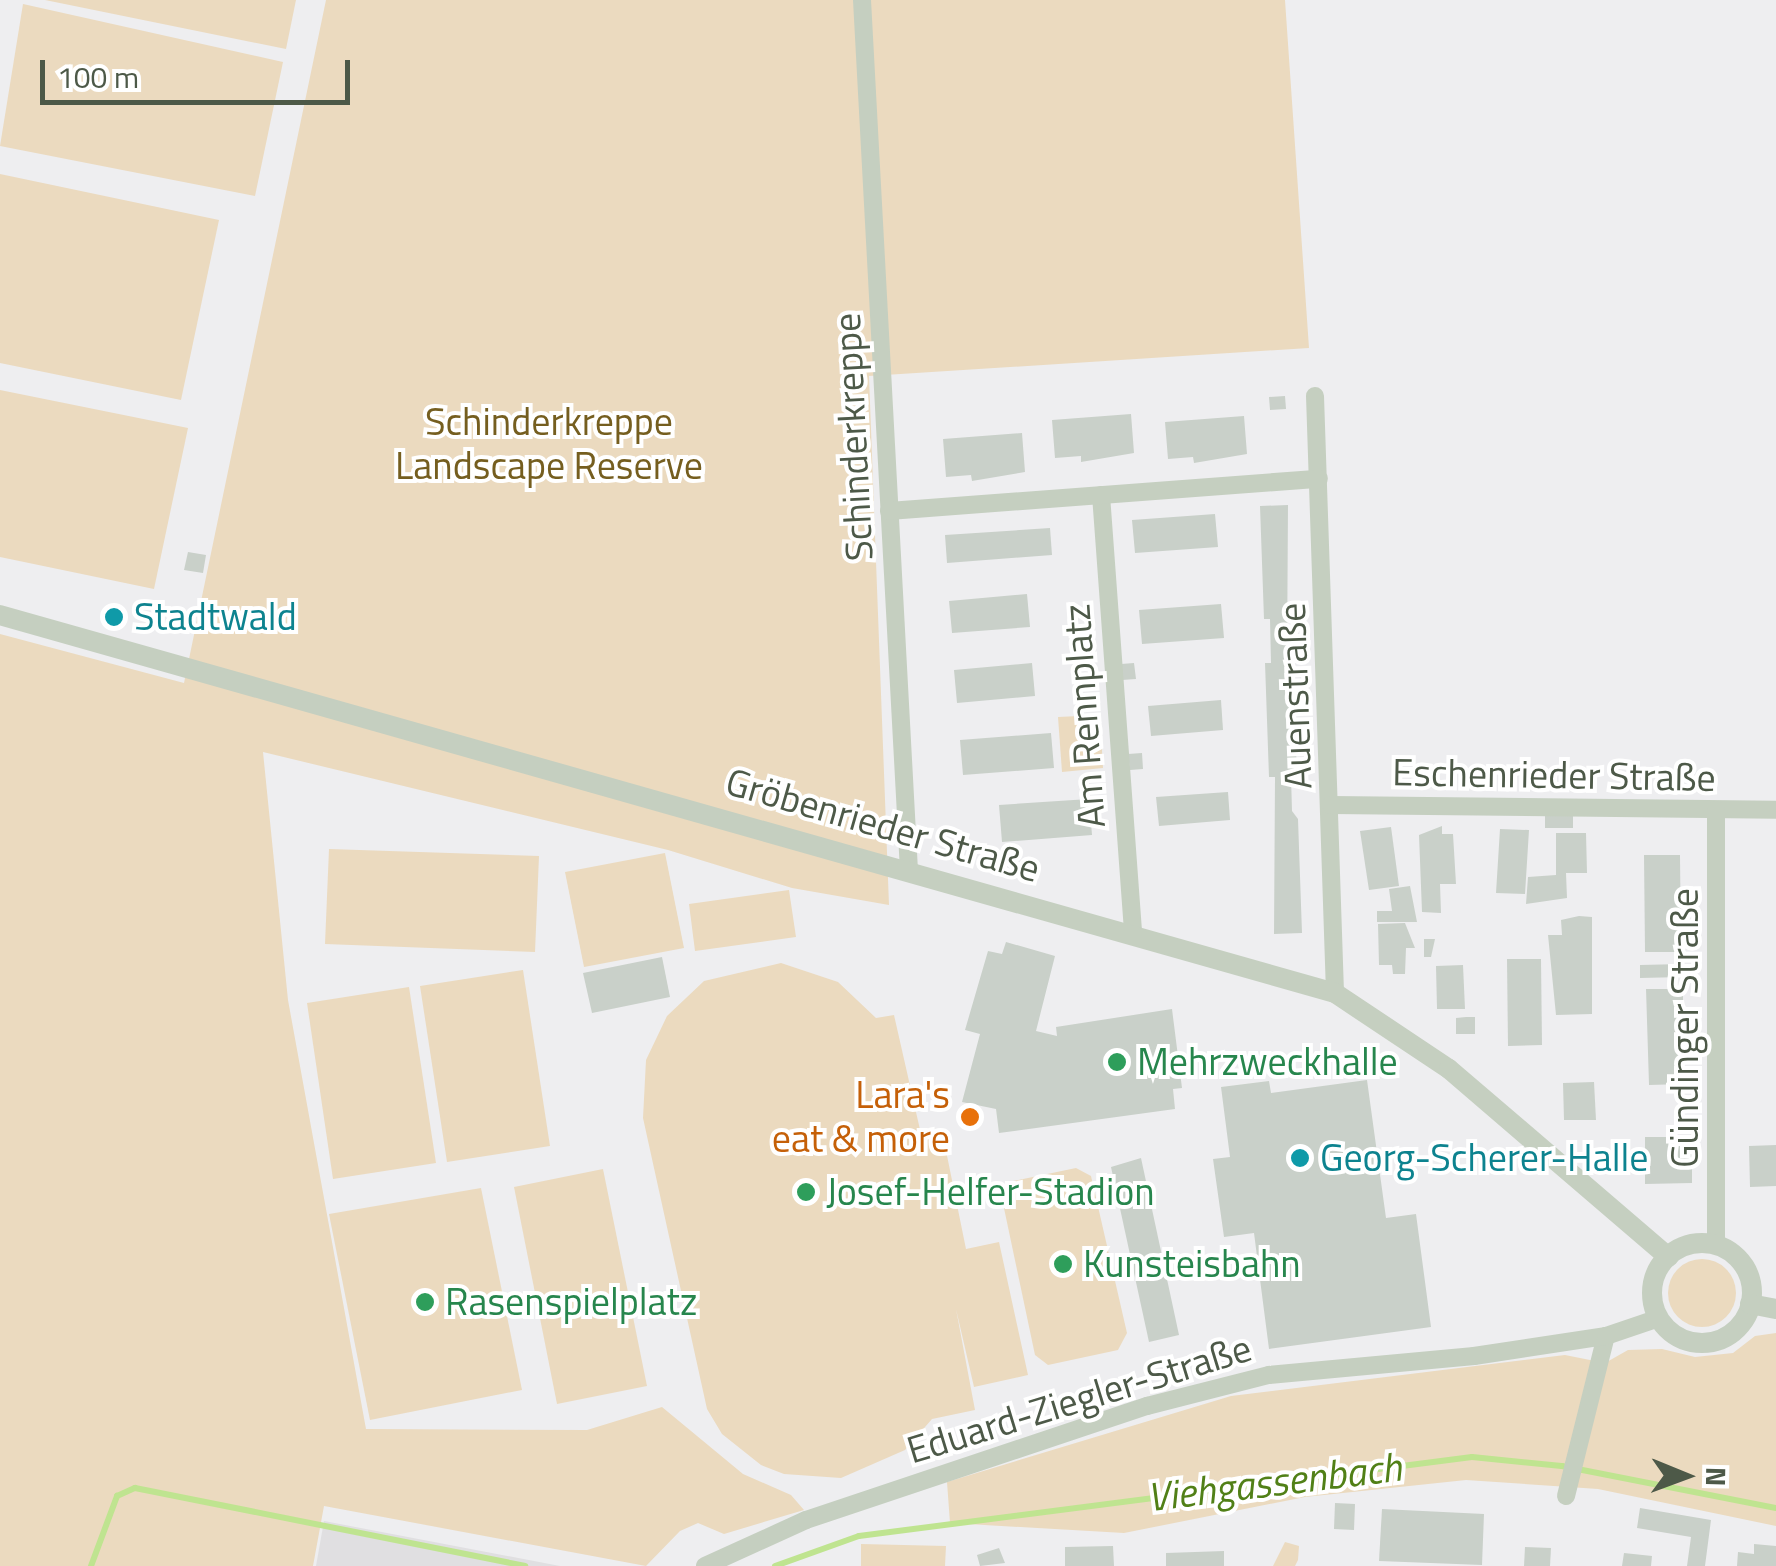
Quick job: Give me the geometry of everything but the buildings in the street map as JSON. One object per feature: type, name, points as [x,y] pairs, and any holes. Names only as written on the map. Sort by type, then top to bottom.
[{"type":"street","name":"Schinderkreppe","points":[[862,0],[909,871]]},
{"type":"street","name":"Auenstraße","points":[[1315,396],[1332,805],[1335,993]]},
{"type":"street","points":[[889,511],[1319,479]]},
{"type":"street","name":"Am Rennplatz","points":[[1100,494],[1132,934]]},
{"type":"street","name":"Gröbenrieder Straße","points":[[0,614],[1335,993],[1448,1069],[1668,1257]]},
{"type":"street","name":"Eschenrieder Straße","points":[[1332,805],[1776,810]]},
{"type":"street","name":"Gündinger Straße","points":[[1716,810],[1716,1246]]},
{"type":"street","points":[[1688,1245],[1716,1246],[1744,1266],[1750,1304],[1739,1327],[1709,1343],[1676,1336],[1659,1318],[1652,1293],[1668,1257],[1688,1245]]},
{"type":"street","points":[[1750,1304],[1776,1308]]},
{"type":"street","name":"Eduard-Ziegler-Straße","points":[[705,1566],[806,1520],[1164,1401],[1269,1375],[1474,1356],[1606,1336],[1659,1318]]},
{"type":"street","points":[[1566,1496],[1606,1336]]},
{"type":"shaded area","points":[[324,1521],[560,1566],[316,1566]]},
{"type":"green space","points":[[45,0],[296,0],[286,49]]},
{"type":"green space","name":"Schinderkreppe Landscape Reserve","points":[[326,0],[1285,0],[1309,348],[869,376],[889,905],[792,888],[668,850],[263,752],[288,1000],[366,1429],[587,1430],[662,1407],[743,1474],[791,1495],[804,1510],[724,1534],[698,1523],[680,1531],[646,1566],[324,1506],[313,1566],[0,1566],[0,634],[184,683]]},
{"type":"green space","points":[[23,4],[283,62],[255,196],[0,146]]},
{"type":"green space","points":[[0,174],[219,220],[181,400],[0,363]]},
{"type":"green space","points":[[0,390],[188,428],[154,589],[0,557]]},
{"type":"green space","points":[[1100,715],[1103,768],[1062,772],[1058,717]]},
{"type":"green space","points":[[329,849],[539,856],[535,952],[325,944]]},
{"type":"green space","points":[[665,853],[684,948],[584,967],[565,872]]},
{"type":"green space","points":[[789,890],[796,937],[695,951],[689,904]]},
{"type":"green space","name":"Josef-Helfer-Stadion","points":[[781,963],[838,982],[876,1018],[894,1015],[921,1134],[942,1131],[966,1249],[999,1242],[1028,1375],[974,1387],[956,1309],[975,1410],[932,1419],[905,1450],[841,1478],[784,1474],[761,1465],[722,1434],[707,1409],[643,1118],[646,1060],[667,1016],[704,981]]},
{"type":"green space","points":[[523,970],[550,1146],[447,1162],[420,986]]},
{"type":"green space","points":[[409,987],[436,1163],[333,1179],[307,1003]]},
{"type":"green space","name":"Kunsteisbahn","points":[[1076,1168],[1091,1176],[1127,1333],[1118,1350],[1048,1365],[1035,1355],[1001,1194],[1013,1181]]},
{"type":"green space","points":[[603,1169],[647,1386],[557,1404],[514,1187]]},
{"type":"green space","name":"Rasenspielplatz","points":[[481,1188],[522,1390],[370,1420],[329,1214]]},
{"type":"green space","points":[[1702,1259],[1726,1269],[1736,1293],[1726,1317],[1702,1327],[1678,1317],[1668,1293],[1678,1269]]},
{"type":"green space","points":[[1776,1333],[1776,1526],[1598,1489],[1466,1480],[1305,1497],[1124,1533],[950,1523],[947,1482],[1231,1396],[1565,1355],[1605,1363],[1628,1350],[1662,1349],[1695,1357],[1733,1353],[1755,1336]]},
{"type":"green space","points":[[1285,1542],[1299,1546],[1295,1566],[1273,1566]]},
{"type":"green space","points":[[861,1544],[946,1546],[945,1566],[861,1566]]},
{"type":"waterway","name":"Viehgassenbach","points":[[775,1566],[859,1536],[1472,1457],[1562,1466],[1776,1508]]},
{"type":"waterway","name":"Viehgassenbach","points":[[91,1566],[117,1496],[135,1488],[525,1566]]},
{"type":"place","name":"Stadtwald","points":[[114,617]]},
{"type":"place","name":"Mehrzweckhalle","points":[[1117,1062]]},
{"type":"place","name":"Lara's eat & more","points":[[970,1117]]},
{"type":"place","name":"Georg-Scherer-Halle","points":[[1300,1158]]},
{"type":"place","name":"Josef-Helfer-Stadion","points":[[806,1192]]},
{"type":"place","name":"Kunsteisbahn","points":[[1063,1264]]},
{"type":"place","name":"Rasenspielplatz","points":[[425,1302]]}]
